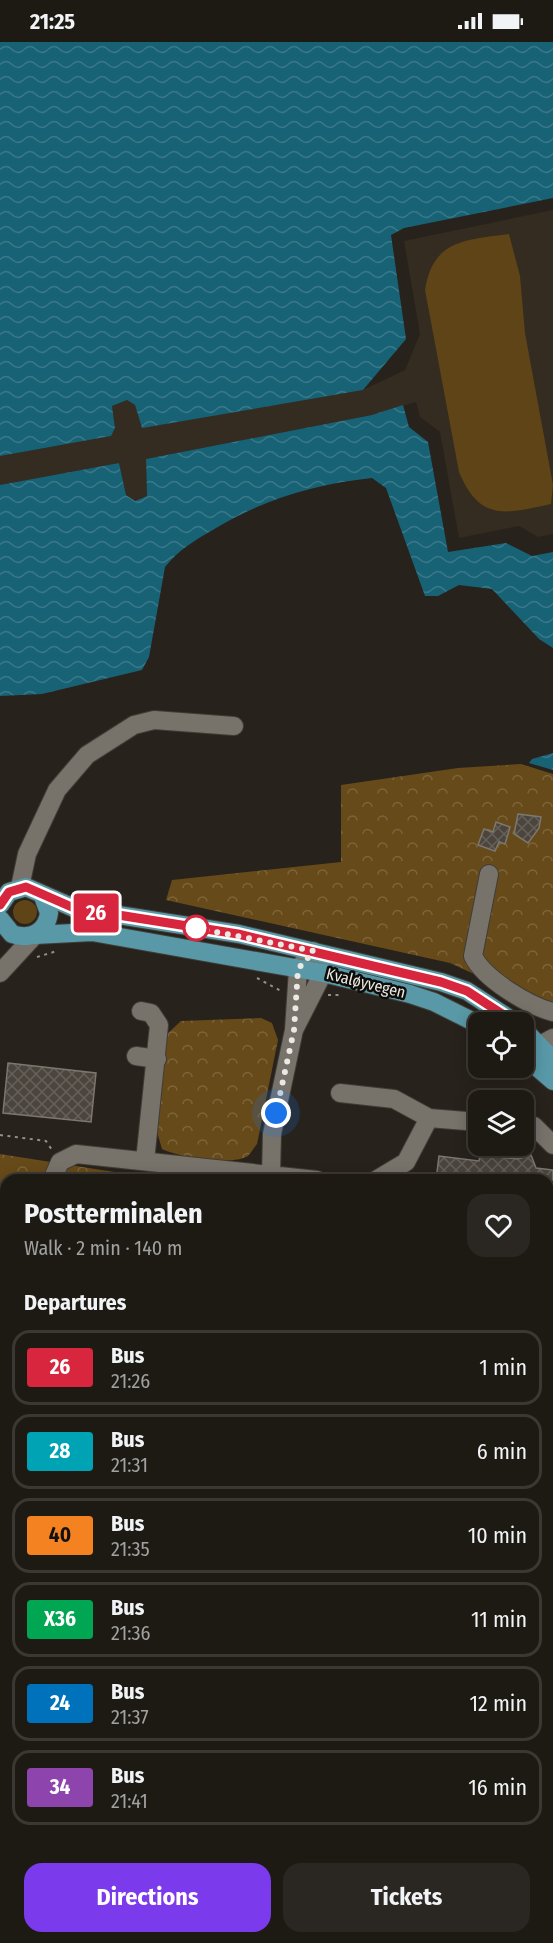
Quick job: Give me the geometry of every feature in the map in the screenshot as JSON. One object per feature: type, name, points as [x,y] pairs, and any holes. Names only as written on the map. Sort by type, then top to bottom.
[{"type":"main road","points":[[32,888],[42,894],[49,906],[48,920],[35,935],[27,937],[12,934],[4,909],[32,888]]},
{"type":"main road","name":"Kvaløyvegen","points":[[42,894],[74,908],[149,922],[213,929],[388,968],[467,991],[499,1012]]},
{"type":"main road","name":"Kvaløyvegen","points":[[35,935],[92,932],[323,973],[418,996],[468,1019]]},
{"type":"main road","points":[[538,1047],[553,1060]]},
{"type":"main road","points":[[538,1047],[553,1081]]},
{"type":"street","points":[[4,909],[57,790],[87,755],[134,725],[154,720],[234,726]]},
{"type":"street","points":[[489,874],[473,956],[489,974],[523,1000],[553,1012]]},
{"type":"street","points":[[0,973],[35,935]]},
{"type":"street","points":[[55,1174],[60,1162],[76,1154],[271,1174],[272,1134],[294,1030],[298,969],[314,951],[323,973],[294,1030]]},
{"type":"street","points":[[141,1011],[152,1012],[157,1018],[157,1059],[145,1161]]},
{"type":"street","points":[[136,1056],[157,1059]]},
{"type":"street","points":[[340,1093],[394,1099],[429,1118],[468,1121]]},
{"type":"street","points":[[386,1174],[406,1162],[429,1118]]},
{"type":"street","points":[[534,1126],[553,1145]]},
{"type":"path","points":[[36,958],[64,950]]},
{"type":"path","points":[[251,975],[285,993]]},
{"type":"path","points":[[0,1135],[46,1141],[60,1162]]},
{"type":"shaded area","points":[[553,210],[553,534],[538,537],[519,526],[459,538],[440,432],[420,417],[416,402],[372,415],[146,459],[147,496],[134,501],[126,495],[119,463],[0,485],[0,456],[111,436],[115,428],[112,406],[127,400],[135,405],[142,427],[363,390],[405,370],[420,334],[404,241]]},
{"type":"green space","points":[[509,234],[520,276],[525,333],[553,485],[551,504],[508,511],[485,507],[476,500],[459,472],[425,290],[429,273],[435,261],[444,251],[466,241]]},
{"type":"green space","points":[[521,764],[553,774],[553,1007],[544,1006],[450,963],[166,900],[172,880],[341,862],[341,785],[458,768]]},
{"type":"green space","points":[[25,900],[30,901],[36,907],[36,917],[30,923],[25,924],[20,923],[14,917],[13,912],[14,907],[20,901]]},
{"type":"green space","points":[[261,1018],[272,1023],[278,1040],[257,1144],[248,1156],[241,1159],[218,1160],[192,1157],[162,1149],[157,1132],[166,1035],[181,1021]]},
{"type":"green space","points":[[0,1154],[127,1174],[0,1174]]},
{"type":"water","points":[[0,42],[553,42],[553,198],[404,228],[391,235],[406,339],[363,390],[142,428],[135,405],[127,400],[112,406],[115,428],[111,436],[0,456]]},
{"type":"water","points":[[403,405],[409,427],[428,442],[448,552],[506,543],[532,556],[553,552],[553,648],[539,639],[492,589],[459,585],[438,596],[425,596],[386,488],[372,478],[330,484],[272,501],[234,518],[182,550],[165,567],[149,657],[142,670],[42,694],[0,696],[0,485],[119,463],[126,495],[135,501],[147,496],[146,459],[372,415]]},
{"type":"water","points":[[553,753],[553,770],[529,763],[532,759]]},
{"type":"building","points":[[518,814],[541,817],[539,828],[528,843],[514,834]]},
{"type":"building","points":[[496,822],[510,827],[505,844],[499,842],[495,851],[478,845],[484,829],[493,832]]},
{"type":"building","points":[[8,1063],[96,1073],[91,1122],[3,1113]]},
{"type":"building","points":[[439,1156],[479,1161],[480,1156],[518,1159],[531,1156],[536,1168],[553,1170],[553,1174],[437,1174]]},
{"type":"bus line","name":"26","points":[[0,905],[4,897],[14,889],[32,888],[57,902],[74,908],[149,922],[238,934],[441,982],[467,991],[502,1012]]},
{"type":"route","points":[[196,928],[213,929],[314,951],[298,969],[294,999],[294,1030],[276,1113]]}]
